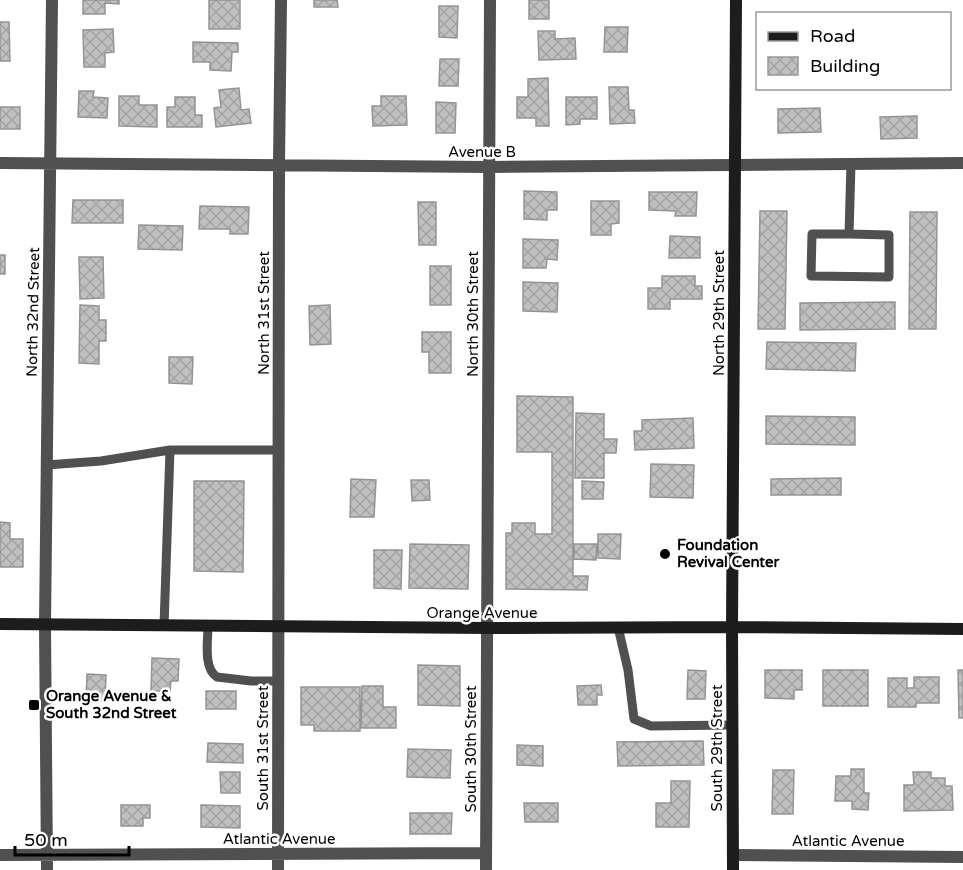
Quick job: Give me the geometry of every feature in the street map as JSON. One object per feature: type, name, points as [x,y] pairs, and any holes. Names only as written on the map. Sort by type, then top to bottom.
[{"type":"main road","name":"North 29th Street","points":[[732,627],[736,0]]},
{"type":"main road","name":"Orange Avenue","points":[[0,624],[963,629]]},
{"type":"main road","name":"South 29th Street","points":[[732,627],[733,870]]},
{"type":"street","name":"North 32nd Street","points":[[47,870],[45,625],[52,0]]},
{"type":"street","name":"North 31st Street","points":[[278,626],[281,0]]},
{"type":"street","name":"North 30th Street","points":[[487,628],[490,0]]},
{"type":"street","name":"Avenue B","points":[[0,163],[489,167],[963,163]]},
{"type":"street","name":"South 31st Street","points":[[278,626],[278,870]]},
{"type":"street","name":"South 30th Street","points":[[486,870],[487,628]]},
{"type":"street","name":"Atlantic Avenue","points":[[0,855],[486,854]]},
{"type":"street","name":"Atlantic Avenue","points":[[733,855],[963,857]]},
{"type":"lane","points":[[849,234],[851,164]]},
{"type":"lane","points":[[812,234],[849,234],[889,235],[889,278],[811,276],[812,234]]},
{"type":"lane","points":[[46,465],[101,461],[170,450],[278,450]]},
{"type":"lane","points":[[164,626],[170,450]]},
{"type":"lane","points":[[208,626],[209,667],[212,674],[217,677],[251,681],[278,681]]},
{"type":"lane","points":[[618,627],[628,670],[634,719],[651,726],[732,725]]},
{"type":"building","points":[[83,0],[119,0],[119,4],[105,3],[105,14],[83,14]]},
{"type":"building","points":[[209,0],[240,0],[240,29],[209,29]]},
{"type":"building","points":[[314,0],[337,0],[338,7],[314,7]]},
{"type":"building","points":[[529,0],[549,0],[549,19],[529,19]]},
{"type":"building","points":[[439,6],[458,6],[457,38],[439,37]]},
{"type":"building","points":[[0,22],[9,22],[10,61],[0,61]]},
{"type":"building","points":[[605,27],[628,27],[627,52],[604,52]]},
{"type":"building","points":[[113,29],[114,52],[105,53],[105,67],[84,67],[83,30]]},
{"type":"building","points":[[538,31],[555,31],[555,39],[575,38],[576,59],[539,60]]},
{"type":"building","points":[[193,42],[238,43],[238,52],[232,52],[231,71],[210,70],[210,62],[193,62]]},
{"type":"building","points":[[440,59],[459,59],[458,86],[439,86]]},
{"type":"building","points":[[548,78],[549,126],[536,126],[536,118],[517,118],[517,97],[528,97],[528,79]]},
{"type":"building","points":[[609,87],[628,87],[629,110],[634,110],[635,123],[610,124]]},
{"type":"building","points":[[239,88],[241,110],[249,109],[251,123],[216,127],[214,108],[221,107],[219,90]]},
{"type":"building","points":[[79,91],[94,91],[93,97],[108,98],[107,118],[78,117]]},
{"type":"building","points":[[119,96],[139,96],[139,105],[157,105],[157,127],[119,126]]},
{"type":"building","points":[[381,96],[406,96],[407,125],[373,126],[372,106],[381,106]]},
{"type":"building","points":[[175,97],[195,97],[195,115],[202,115],[202,127],[167,127],[167,107],[175,107]]},
{"type":"building","points":[[566,97],[597,97],[597,119],[580,119],[580,124],[566,125]]},
{"type":"building","points":[[436,102],[456,103],[455,133],[436,133]]},
{"type":"building","points":[[0,107],[20,107],[20,129],[0,129]]},
{"type":"building","points":[[820,108],[821,132],[778,133],[778,109]]},
{"type":"building","points":[[917,116],[917,138],[881,139],[880,117]]},
{"type":"building","points":[[524,191],[557,192],[557,210],[547,210],[547,220],[524,219]]},
{"type":"building","points":[[649,192],[697,192],[696,216],[675,216],[676,211],[649,210]]},
{"type":"building","points":[[73,200],[123,200],[123,223],[72,223]]},
{"type":"building","points":[[591,201],[619,201],[619,223],[611,224],[611,235],[591,235]]},
{"type":"building","points":[[418,202],[436,202],[436,245],[419,245]]},
{"type":"building","points":[[200,206],[249,207],[248,234],[230,234],[230,229],[199,229]]},
{"type":"building","points":[[760,211],[787,211],[785,329],[758,329]]},
{"type":"building","points":[[910,212],[937,212],[936,329],[909,329]]},
{"type":"building","points":[[139,225],[183,226],[182,250],[138,249]]},
{"type":"building","points":[[670,236],[700,237],[700,258],[669,258]]},
{"type":"building","points":[[523,239],[558,240],[557,260],[547,259],[546,268],[523,268]]},
{"type":"building","points":[[0,255],[5,255],[5,274],[0,274]]},
{"type":"building","points":[[79,257],[103,257],[104,298],[80,299]]},
{"type":"building","points":[[430,266],[451,266],[451,305],[430,305]]},
{"type":"building","points":[[662,276],[695,276],[695,286],[702,286],[702,299],[670,299],[670,309],[648,309],[648,288],[662,288]]},
{"type":"building","points":[[523,282],[558,283],[557,312],[523,311]]},
{"type":"building","points":[[895,302],[895,329],[800,330],[800,303]]},
{"type":"building","points":[[80,305],[99,306],[99,320],[106,320],[106,341],[99,341],[99,364],[79,363]]},
{"type":"building","points":[[330,305],[331,344],[310,345],[309,306]]},
{"type":"building","points":[[422,332],[451,332],[451,373],[429,373],[429,352],[422,352]]},
{"type":"building","points":[[767,342],[856,343],[855,371],[766,369]]},
{"type":"building","points":[[169,357],[193,357],[192,384],[169,383]]},
{"type":"building","points":[[517,396],[573,397],[573,576],[588,576],[587,590],[506,589],[506,533],[512,533],[512,523],[535,523],[535,534],[552,534],[552,452],[517,452]]},
{"type":"building","points":[[576,413],[604,414],[604,439],[617,439],[616,453],[604,453],[604,478],[575,478]]},
{"type":"building","points":[[766,416],[855,417],[855,445],[766,444]]},
{"type":"building","points":[[693,418],[694,448],[635,450],[634,431],[642,431],[642,420]]},
{"type":"building","points":[[651,464],[694,465],[693,498],[650,497]]},
{"type":"building","points":[[841,478],[841,495],[771,495],[771,479]]},
{"type":"building","points":[[351,479],[376,480],[374,517],[350,517]]},
{"type":"building","points":[[411,480],[429,480],[430,500],[412,501]]},
{"type":"building","points":[[194,481],[244,481],[243,572],[194,571]]},
{"type":"building","points":[[582,481],[604,482],[603,499],[582,499]]},
{"type":"building","points":[[0,522],[10,523],[10,539],[23,539],[23,567],[0,567]]},
{"type":"building","points":[[598,534],[621,534],[620,559],[598,558]]},
{"type":"building","points":[[410,544],[469,545],[468,589],[409,588]]},
{"type":"building","points":[[574,544],[597,544],[596,560],[574,559]]},
{"type":"building","points":[[374,550],[402,550],[401,589],[374,588]]},
{"type":"building","points":[[152,658],[179,659],[178,681],[171,681],[170,691],[151,691]]},
{"type":"building","points":[[418,665],[460,666],[460,706],[418,705]]},
{"type":"building","points":[[688,670],[706,671],[705,699],[687,699]]},
{"type":"building","points":[[765,670],[802,670],[802,690],[794,690],[794,699],[765,698]]},
{"type":"building","points":[[823,670],[868,670],[868,706],[823,706]]},
{"type":"building","points":[[958,670],[963,670],[963,718],[959,718]]},
{"type":"building","points":[[87,674],[106,675],[105,701],[86,700]]},
{"type":"building","points":[[914,677],[939,677],[939,703],[916,703],[916,707],[888,707],[888,678],[907,678],[907,688],[914,688]]},
{"type":"building","points":[[601,685],[602,695],[597,695],[597,705],[578,705],[577,686]]},
{"type":"building","points":[[362,686],[383,686],[383,707],[396,707],[396,728],[361,728]]},
{"type":"building","points":[[301,687],[360,687],[360,731],[314,731],[314,725],[301,725]]},
{"type":"building","points":[[206,691],[236,691],[236,709],[206,709]]},
{"type":"building","points":[[703,741],[704,765],[618,766],[617,742]]},
{"type":"building","points":[[208,743],[243,744],[243,763],[207,762]]},
{"type":"building","points":[[517,745],[543,746],[543,766],[517,765]]},
{"type":"building","points":[[408,749],[451,750],[450,778],[407,777]]},
{"type":"building","points":[[851,769],[864,769],[864,793],[869,793],[868,810],[852,809],[852,801],[835,801],[836,776],[851,776]]},
{"type":"building","points":[[773,770],[794,770],[793,814],[772,814]]},
{"type":"building","points":[[220,772],[240,772],[240,793],[221,793]]},
{"type":"building","points":[[913,772],[931,772],[931,778],[945,778],[945,786],[952,786],[953,810],[904,811],[904,785],[914,785]]},
{"type":"building","points":[[671,781],[690,781],[689,827],[656,827],[656,803],[671,803]]},
{"type":"building","points":[[524,803],[558,803],[558,822],[525,822]]},
{"type":"building","points":[[121,805],[150,805],[150,818],[143,818],[143,826],[121,826]]},
{"type":"building","points":[[201,805],[240,806],[240,828],[201,827]]},
{"type":"building","points":[[410,813],[452,813],[451,834],[410,834]]},
{"type":"place","name":"Foundation Revival Center","points":[[665,554]]},
{"type":"place","name":"Orange Avenue & South 32nd Street","points":[[34,705]]}]
